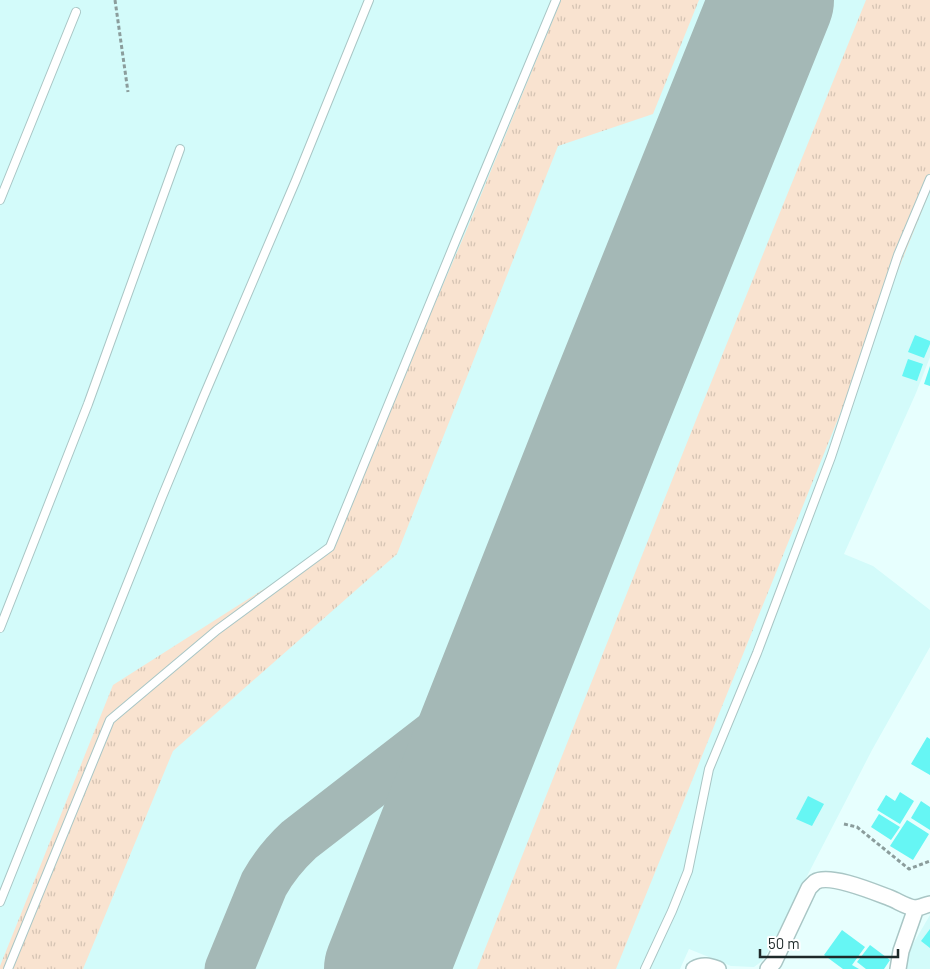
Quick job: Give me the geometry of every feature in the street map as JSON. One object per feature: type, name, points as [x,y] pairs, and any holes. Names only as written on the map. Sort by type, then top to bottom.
[{"type":"street","points":[[768,969],[774,962],[809,888],[815,882],[824,880],[834,880],[855,885],[906,906],[923,906],[901,951],[898,969]]},
{"type":"street","points":[[694,969],[699,966],[709,966],[718,969]]},
{"type":"lane","points":[[0,902],[158,506],[296,180],[369,0]]},
{"type":"lane","points":[[8,969],[110,720],[217,630],[330,547],[556,0]]},
{"type":"lane","points":[[0,200],[76,12]]},
{"type":"lane","points":[[0,628],[88,404],[180,149]]},
{"type":"lane","points":[[645,969],[688,871],[709,769],[757,653],[831,457],[898,255],[930,179]]},
{"type":"path","points":[[115,0],[128,92]]},
{"type":"path","points":[[844,824],[857,827],[909,869],[930,861]]},
{"type":"shaded area","points":[[0,0],[930,0],[930,357],[916,393],[844,554],[873,566],[930,610],[930,647],[872,750],[762,961],[754,967],[731,966],[689,949],[680,969],[0,969]]},
{"type":"shaded area","points":[[930,915],[930,969],[907,969],[903,961]]},
{"type":"green space","points":[[561,0],[699,0],[653,114],[558,146],[397,554],[173,751],[83,969],[0,969],[113,685],[330,547],[467,229]]},
{"type":"green space","points":[[866,0],[930,0],[930,191],[616,969],[477,969],[706,395]]},
{"type":"building","points":[[915,335],[930,341],[924,358],[908,352]]},
{"type":"building","points":[[908,359],[923,364],[917,381],[902,376]]},
{"type":"building","points":[[930,366],[930,386],[924,384]]},
{"type":"building","points":[[927,737],[930,739],[930,775],[911,764]]},
{"type":"building","points":[[900,792],[914,801],[900,824],[877,810],[886,795],[895,801]]},
{"type":"building","points":[[808,796],[824,804],[812,826],[796,819]]},
{"type":"building","points":[[921,801],[930,807],[930,830],[911,818]]},
{"type":"building","points":[[879,814],[900,827],[891,840],[871,827]]},
{"type":"building","points":[[907,820],[929,834],[913,860],[890,846]]},
{"type":"building","points":[[930,929],[930,948],[921,941]]},
{"type":"building","points":[[842,930],[865,947],[852,965],[859,969],[843,969],[824,955]]},
{"type":"building","points":[[870,945],[890,960],[884,969],[866,969],[857,962]]},
{"type":"taxiway","points":[[229,969],[264,884],[284,855],[299,840],[476,703],[495,680],[510,655]]},
{"type":"taxiway","points":[[394,969],[396,946],[402,929]]},
{"type":"runway","points":[[386,969],[601,425],[772,0]]}]
